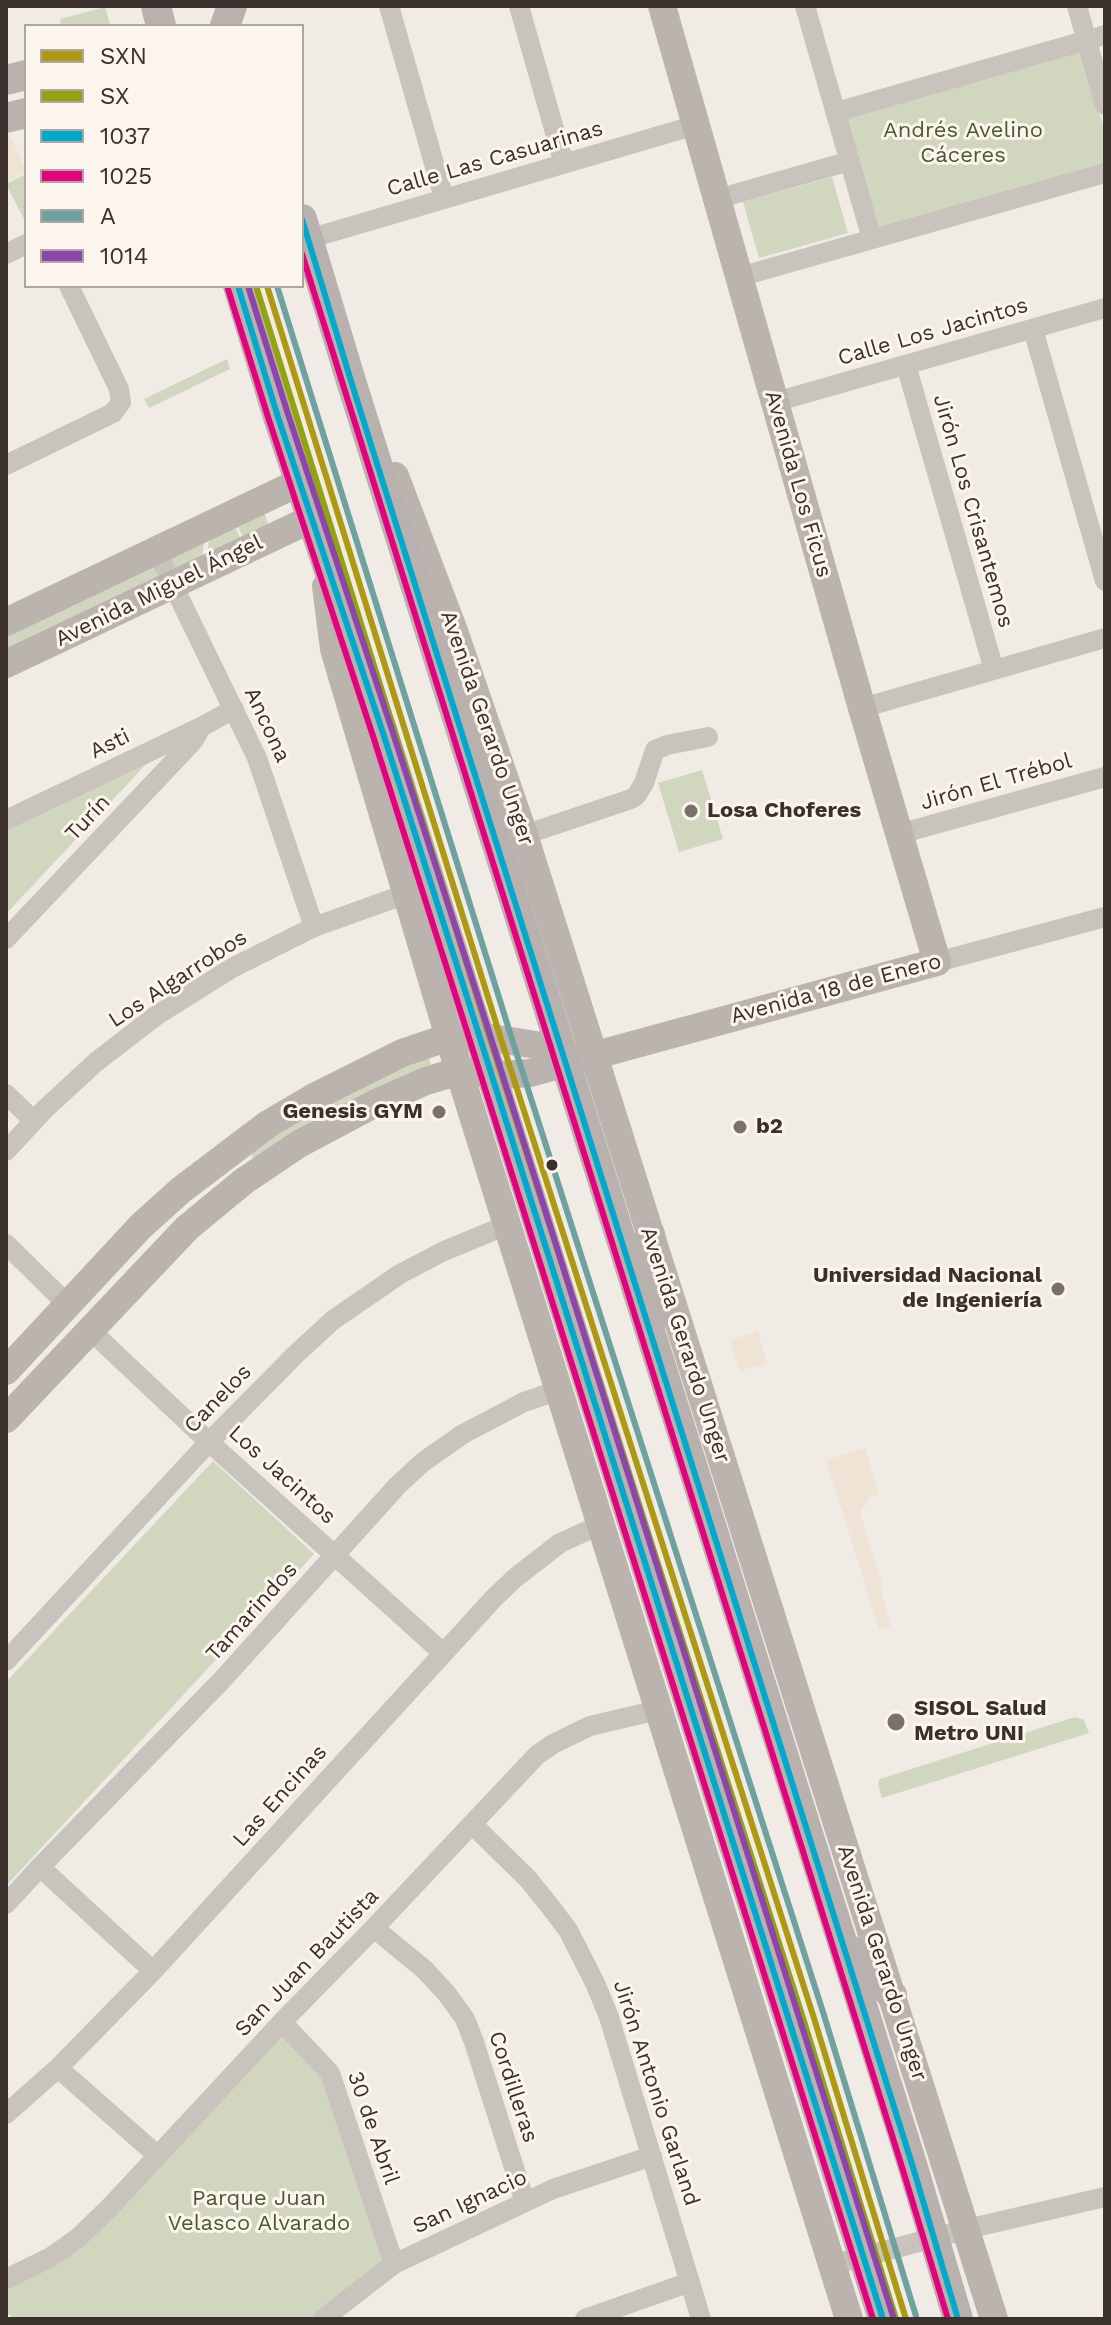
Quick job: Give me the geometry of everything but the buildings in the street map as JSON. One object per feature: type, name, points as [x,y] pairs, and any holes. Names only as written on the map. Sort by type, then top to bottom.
[{"type":"main road","points":[[305,229],[351,381],[580,1058],[673,1402],[958,2319]]},
{"type":"main road","points":[[239,288],[480,1037],[883,2319]]},
{"type":"main road","points":[[650,1234],[673,1402]]},
{"type":"main road","points":[[843,1943],[892,1995]]},
{"type":"street","points":[[389,6],[444,198]]},
{"type":"street","points":[[519,6],[564,164]]},
{"type":"street","name":"Avenida Los Ficus","points":[[662,6],[937,962]]},
{"type":"street","points":[[805,6],[872,239]]},
{"type":"street","points":[[1077,6],[1096,38],[1105,105]]},
{"type":"street","points":[[836,112],[1096,38]]},
{"type":"street","name":"Calle Las Casuarinas","points":[[305,229],[444,198],[696,125]]},
{"type":"street","points":[[717,199],[850,161]]},
{"type":"street","points":[[739,277],[1105,173]]},
{"type":"street","points":[[6,254],[24,245]]},
{"type":"street","points":[[6,465],[113,413],[121,402],[119,389],[70,288]]},
{"type":"street","name":"Calle Los Jacintos","points":[[775,402],[1105,308]]},
{"type":"street","points":[[1033,329],[1105,581]]},
{"type":"street","name":"Jirón Los Crisantemos","points":[[906,365],[994,670]]},
{"type":"street","name":"Avenida Gerardo Unger","points":[[351,381],[380,435],[459,644],[524,835],[580,1058],[650,1234],[994,2319]]},
{"type":"street","name":"Avenida Miguel Ángel","points":[[6,622],[300,482]]},
{"type":"street","points":[[316,529],[334,649],[406,894],[849,2319]]},
{"type":"street","name":"Avenida Miguel Ángel","points":[[6,664],[173,584],[316,529]]},
{"type":"street","name":"Ancona","points":[[156,550],[268,785],[314,927]]},
{"type":"street","points":[[862,708],[1105,638]]},
{"type":"street","name":"Asti","points":[[6,820],[234,709]]},
{"type":"street","name":"Turín","points":[[6,939],[194,740],[201,727]]},
{"type":"street","points":[[524,835],[631,799],[644,783],[655,750],[708,737]]},
{"type":"street","name":"Jirón El Trébol","points":[[899,834],[1105,777]]},
{"type":"street","name":"Los Algarrobos","points":[[6,1151],[96,1062],[157,1015],[232,968],[314,927],[406,894]]},
{"type":"street","name":"Avenida 18 de Enero","points":[[459,1071],[513,1075],[530,1073],[1105,917]]},
{"type":"street","points":[[6,1371],[141,1226],[181,1190],[268,1124],[348,1078],[430,1041],[449,1037],[480,1037],[536,1045],[580,1058]]},
{"type":"street","points":[[6,1419],[187,1228],[244,1181],[337,1122],[426,1081],[459,1071]]},
{"type":"street","points":[[6,1094],[34,1121]]},
{"type":"street","points":[[224,1155],[244,1181]]},
{"type":"street","name":"Canelos","points":[[6,1661],[209,1442],[333,1320],[400,1274],[444,1251],[507,1225]]},
{"type":"street","points":[[6,1244],[68,1305]]},
{"type":"street","name":"Los Jacintos","points":[[90,1330],[443,1653]]},
{"type":"street","name":"Tamarindos","points":[[6,1904],[222,1680],[398,1485],[445,1446],[500,1413],[559,1390]]},
{"type":"street","name":"Las Encinas","points":[[6,2114],[58,2068],[153,1971],[515,1578],[560,1543],[600,1525]]},
{"type":"street","name":"San Juan Bautista","points":[[6,2279],[51,2257],[78,2238],[132,2185],[282,2022],[537,1755],[590,1726],[658,1710]]},
{"type":"street","name":"Jirón Antonio Garland","points":[[473,1825],[528,1879],[568,1930],[581,1953],[609,2017],[701,2319]]},
{"type":"street","points":[[40,1867],[153,1971]]},
{"type":"street","name":"Cordilleras","points":[[374,1928],[425,1970],[465,2019],[525,2202]]},
{"type":"street","name":"30 de Abril","points":[[282,2022],[330,2073],[394,2264]]},
{"type":"street","points":[[58,2068],[157,2155]]},
{"type":"street","name":"San Ignacio","points":[[323,2319],[394,2264],[553,2189],[652,2156]]},
{"type":"street","points":[[832,2265],[1105,2197]]},
{"type":"street","points":[[585,2319],[690,2282]]},
{"type":"green space","points":[[105,7],[110,24],[61,24],[60,19]]},
{"type":"green space","name":"Andrés Avelino Cáceres","points":[[1081,50],[1105,132],[1105,163],[879,228],[846,117]]},
{"type":"green space","points":[[24,175],[24,219],[6,184]]},
{"type":"green space","points":[[832,177],[848,233],[759,258],[743,202]]},
{"type":"green space","points":[[227,359],[230,369],[149,408],[144,399]]},
{"type":"green space","points":[[263,507],[269,528],[244,540],[235,520]]},
{"type":"green space","points":[[232,521],[242,541],[207,557],[210,532]]},
{"type":"green space","points":[[205,534],[202,559],[177,568],[171,563],[170,555]]},
{"type":"green space","points":[[147,563],[156,569],[157,580],[6,654],[6,631]]},
{"type":"green space","points":[[148,762],[6,914],[6,830]]},
{"type":"green space","name":"Losa Choferes","points":[[702,770],[723,839],[679,852],[658,783]]},
{"type":"green space","points":[[427,1053],[432,1067],[255,1159],[252,1157],[254,1142]]},
{"type":"green space","points":[[213,1461],[314,1554],[6,1886],[6,1682]]},
{"type":"green space","points":[[1075,1717],[1084,1720],[1089,1733],[882,1798],[878,1784],[880,1779]]},
{"type":"green space","name":"Parque Juan Velasco Alvarado","points":[[284,2035],[327,2078],[386,2255],[383,2265],[315,2319],[15,2319],[6,2312],[6,2290],[79,2250],[275,2039]]},
{"type":"shaded area","points":[[9,134],[24,172],[6,182],[6,135]]},
{"type":"shaded area","points":[[758,1331],[767,1363],[740,1371],[730,1340]]},
{"type":"shaded area","points":[[865,1448],[879,1494],[869,1497],[860,1513],[881,1580],[891,1626],[879,1629],[826,1460]]},
{"type":"transit line","name":"1037","points":[[304,226],[958,2319]]},
{"type":"transit line","name":"1025","points":[[304,260],[948,2319]]},
{"type":"transit line","name":"1037","points":[[239,288],[474,1019],[883,2319]]},
{"type":"transit line","name":"1014","points":[[249,288],[484,1016],[893,2316]]},
{"type":"transit line","name":"SXN","points":[[268,288],[501,1039],[813,2015],[906,2319]]},
{"type":"transit line","name":"A","points":[[278,288],[511,1036],[823,2012],[916,2316]]},
{"type":"transit line","name":"1025","points":[[228,289],[464,1022],[873,2319]]},
{"type":"transit line","name":"SX","points":[[257,289],[491,1042],[896,2319]]},
{"type":"place","name":"Losa Choferes","points":[[691,811]]},
{"type":"place","name":"Genesis GYM","points":[[439,1112]]},
{"type":"place","name":"b2","points":[[740,1127]]},
{"type":"place","name":"Universidad Nacional de Ingeniería","points":[[1058,1289]]},
{"type":"place","name":"SISOL Salud Metro UNI","points":[[896,1722]]}]
